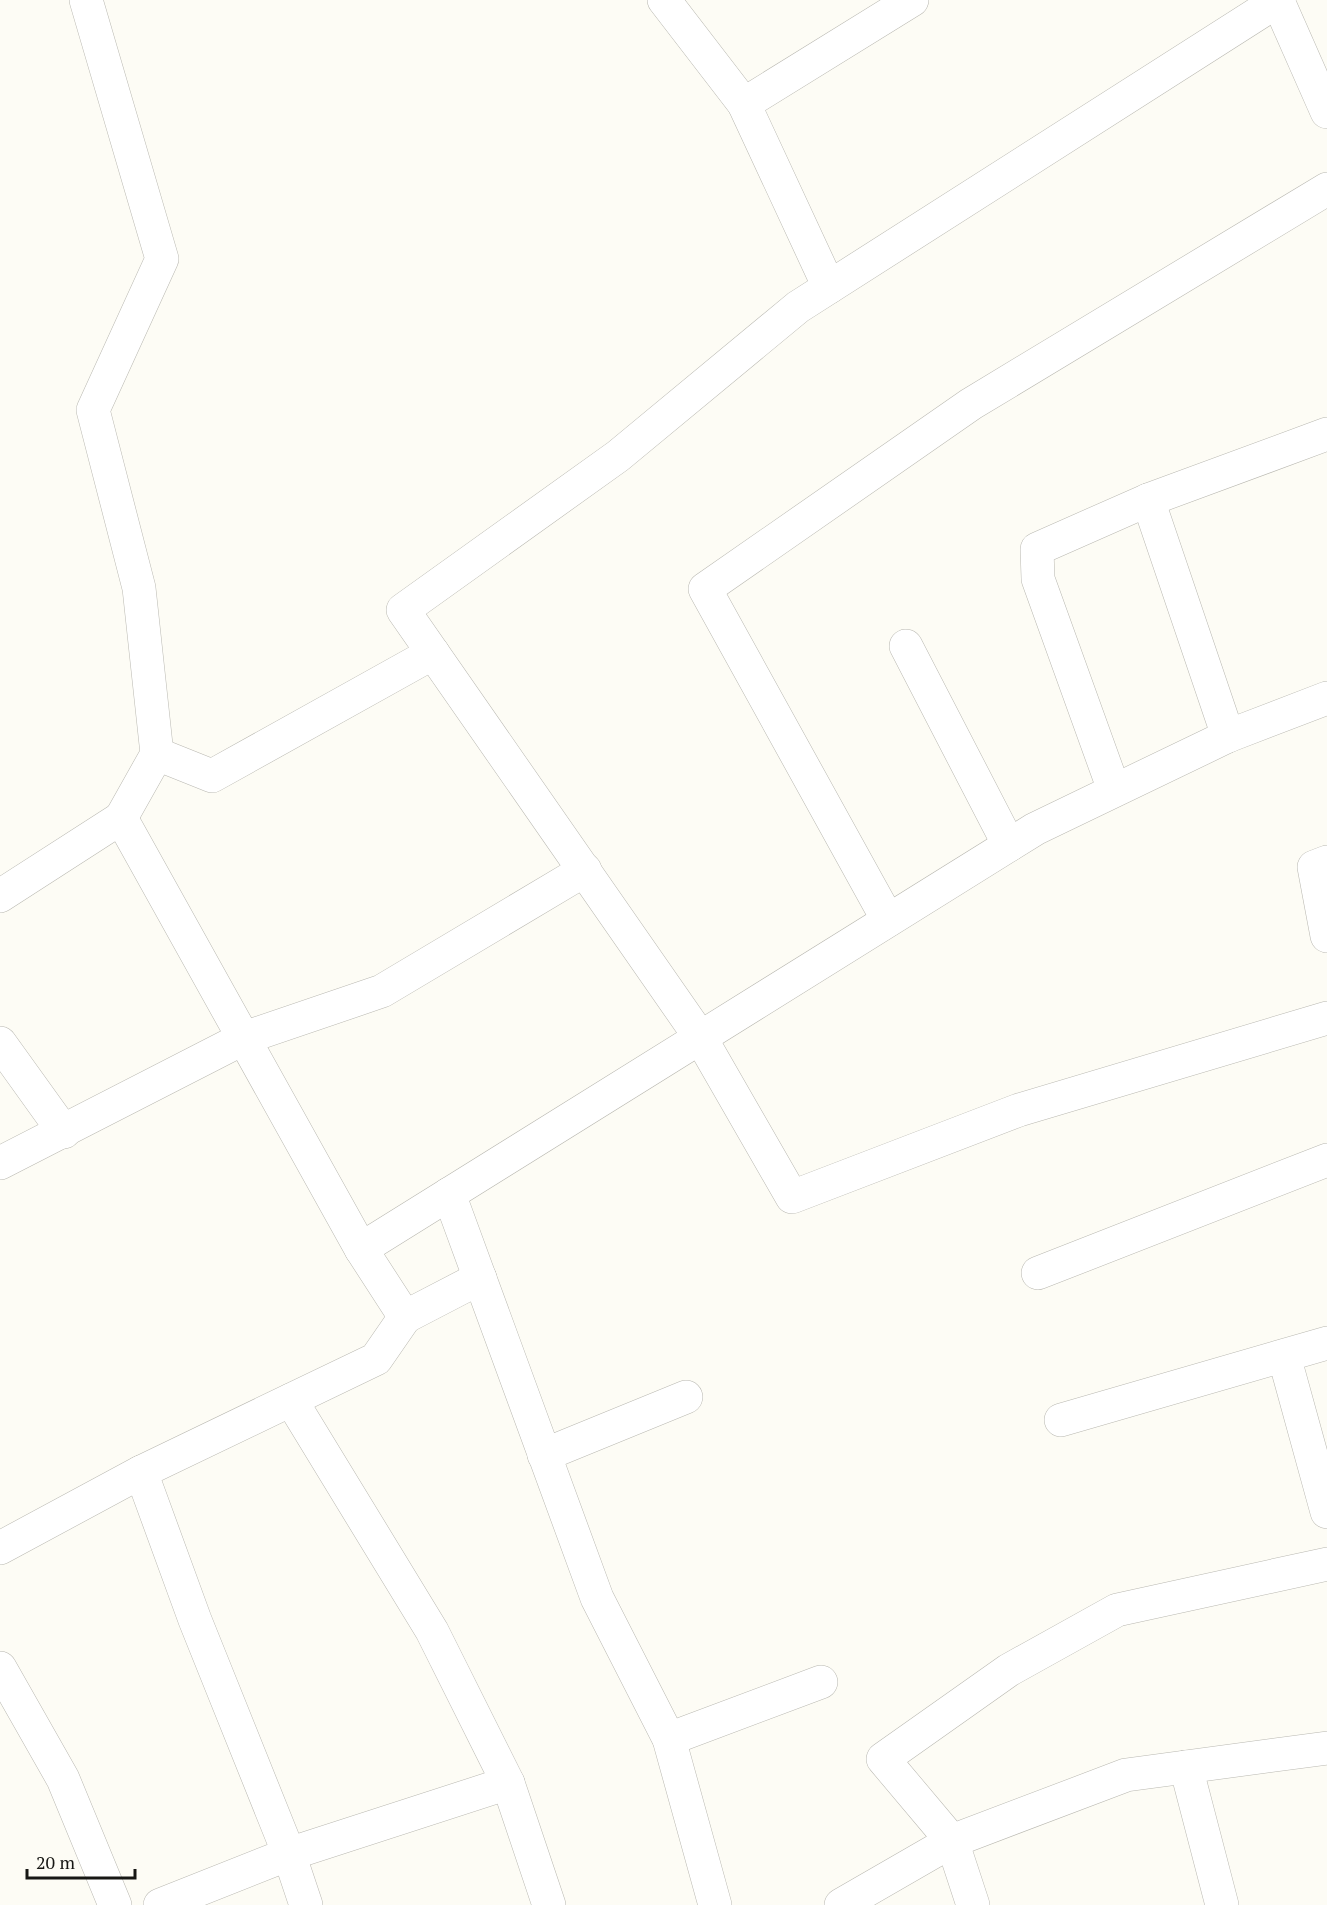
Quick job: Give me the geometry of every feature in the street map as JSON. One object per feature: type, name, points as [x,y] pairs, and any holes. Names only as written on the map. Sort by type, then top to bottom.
[{"type":"street","points":[[0,896],[121,818],[157,754],[139,588],[93,410],[162,260],[86,0]]},
{"type":"street","points":[[664,0],[744,104],[829,287]]},
{"type":"street","points":[[744,104],[912,0]]},
{"type":"street","points":[[1327,112],[1278,0],[798,307],[618,456],[403,610],[700,1037],[792,1197],[1019,1110],[1327,1018]]},
{"type":"street","points":[[888,920],[705,589],[971,404],[1327,189]]},
{"type":"street","points":[[1114,790],[1038,579],[1037,549],[1148,500],[1327,434]]},
{"type":"street","points":[[1148,500],[1228,736]]},
{"type":"street","points":[[906,646],[1009,845]]},
{"type":"street","points":[[157,754],[212,776],[433,653]]},
{"type":"street","points":[[361,1249],[1035,830],[1228,736],[1327,698]]},
{"type":"street","points":[[121,818],[361,1249],[405,1317]]},
{"type":"street","points":[[1327,862],[1314,867],[1327,936]]},
{"type":"street","points":[[0,1163],[244,1038],[382,991],[585,870]]},
{"type":"street","points":[[0,1043],[64,1132]]},
{"type":"street","points":[[1038,1273],[1327,1161]]},
{"type":"street","points":[[449,1194],[597,1598],[669,1739],[716,1905]]},
{"type":"street","points":[[0,1548],[141,1472],[376,1359],[405,1317],[480,1278]]},
{"type":"street","points":[[1061,1420],[1327,1343]]},
{"type":"street","points":[[1284,1356],[1327,1512]]},
{"type":"street","points":[[544,1455],[686,1397]]},
{"type":"street","points":[[291,1400],[432,1631],[508,1783],[549,1905]]},
{"type":"street","points":[[141,1472],[195,1620],[289,1854],[306,1905]]},
{"type":"street","points":[[974,1905],[952,1841],[883,1759],[1009,1670],[1117,1610],[1327,1564]]},
{"type":"street","points":[[0,1668],[63,1779],[115,1905]]},
{"type":"street","points":[[669,1739],[821,1682]]},
{"type":"street","points":[[841,1905],[952,1841],[1126,1775],[1327,1748]]},
{"type":"street","points":[[1186,1767],[1222,1905]]},
{"type":"street","points":[[160,1905],[289,1854],[508,1783]]}]
